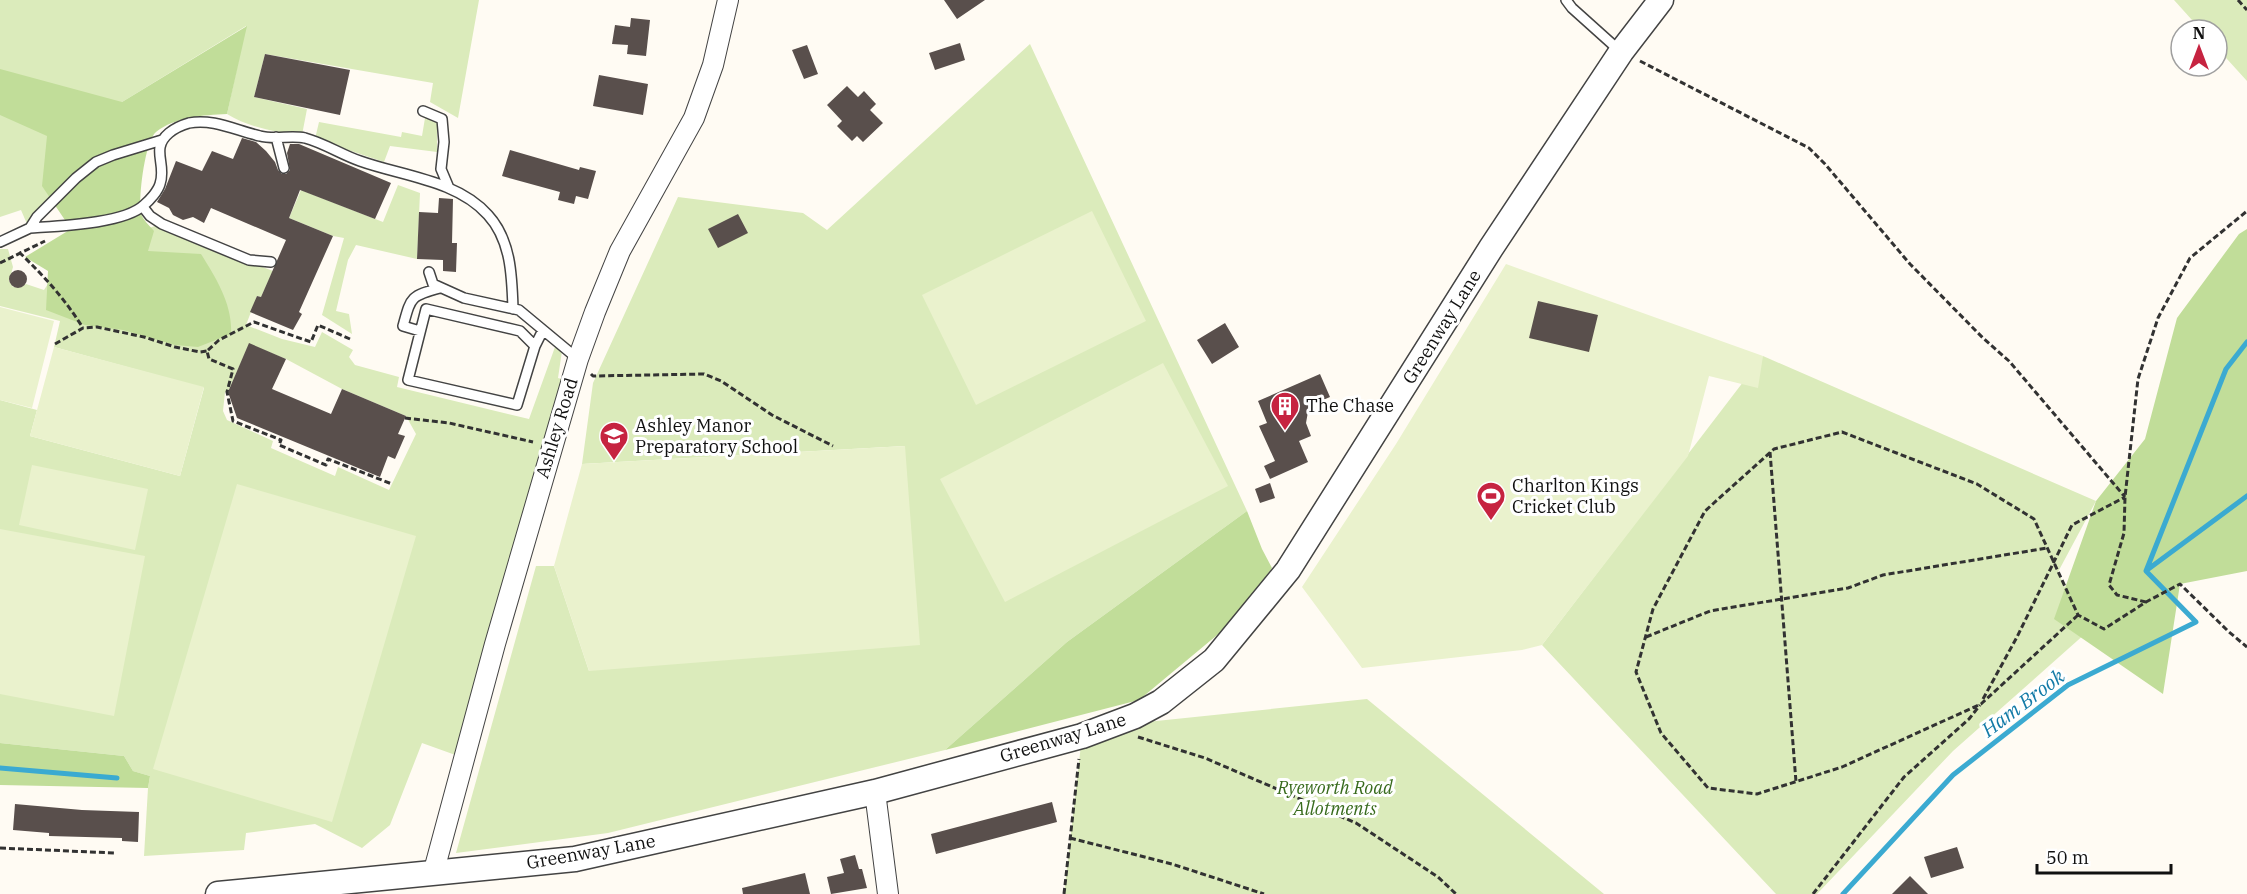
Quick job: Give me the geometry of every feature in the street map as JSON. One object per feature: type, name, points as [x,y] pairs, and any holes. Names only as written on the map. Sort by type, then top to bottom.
[{"type":"street","name":"Ashley Road","points":[[433,874],[501,621],[578,361],[620,251],[694,117],[713,65],[728,0]]},
{"type":"street","name":"Greenway Lane","points":[[218,894],[575,859],[875,792],[1082,736],[1135,716],[1161,702],[1214,660],[1288,570],[1486,256],[1621,52],[1661,0]]},
{"type":"street","points":[[875,792],[888,894]]},
{"type":"lane","points":[[1566,0],[1621,52]]},
{"type":"lane","points":[[423,111],[442,119],[444,142],[441,169],[449,188]]},
{"type":"lane","points":[[30,228],[37,217],[76,178],[96,162],[162,140],[178,127],[200,122],[212,123],[263,137],[305,138],[359,161],[449,188],[466,196],[482,208],[502,234],[511,271],[513,309]]},
{"type":"lane","points":[[276,137],[284,168]]},
{"type":"lane","points":[[0,242],[30,228],[79,225],[126,216],[143,207],[160,185],[162,173],[159,148],[162,140]]},
{"type":"lane","points":[[143,207],[150,216],[162,224],[249,260],[271,262]]},
{"type":"lane","points":[[429,272],[433,284],[440,288],[464,298],[519,310],[578,361]]},
{"type":"lane","points":[[420,331],[403,326],[409,303],[417,296],[440,288]]},
{"type":"lane","points":[[535,346],[520,331],[426,309],[408,380],[517,405],[535,346],[543,330]]},
{"type":"path","points":[[2238,0],[2247,10]]},
{"type":"path","points":[[1621,52],[1809,148],[1826,164],[1911,264],[1983,338],[2009,361],[2125,497]]},
{"type":"path","points":[[2146,602],[2117,595],[2109,585],[2124,533],[2125,497],[2138,379],[2158,318],[2190,258],[2247,212]]},
{"type":"path","points":[[19,252],[69,304],[83,328]]},
{"type":"path","points":[[55,344],[83,328],[107,329],[144,336],[175,347],[200,352],[207,351],[219,340],[254,322],[311,342],[318,325],[350,339]]},
{"type":"path","points":[[207,351],[209,358],[233,369],[227,392],[233,421],[281,440],[279,445],[326,465],[328,459],[392,484]]},
{"type":"path","points":[[578,361],[593,376],[704,374],[721,381],[772,415],[833,446]]},
{"type":"path","points":[[2125,497],[2072,525],[2052,561],[2017,637],[1981,704],[1842,767],[1757,795],[1708,788],[1661,734],[1636,672],[1653,609],[1705,512],[1773,449],[1842,432],[1977,484],[2034,519],[2052,561],[2078,615],[2104,629],[2146,602],[2180,584],[2247,647]]},
{"type":"path","points":[[1770,452],[1796,782]]},
{"type":"path","points":[[1645,637],[1710,611],[1848,588],[1883,575],[2047,548]]},
{"type":"path","points":[[1813,894],[1904,777],[1969,719],[1981,704],[2078,615]]},
{"type":"path","points":[[1108,726],[1206,759],[1356,823],[1438,877],[1456,894]]},
{"type":"path","points":[[1064,894],[1082,736]]},
{"type":"path","points":[[1070,838],[1172,864],[1264,894]]},
{"type":"path","points":[[0,848],[115,852]]},
{"type":"green space","points":[[0,0],[479,0],[458,118],[430,102],[433,83],[265,54],[254,97],[307,109],[302,135],[253,126],[227,114],[246,26],[122,102],[53,194],[27,224],[21,210],[0,217]]},
{"type":"green space","points":[[2174,0],[2247,0],[2247,81],[2229,61],[2229,18],[2190,18]]},
{"type":"green space","points":[[247,26],[227,114],[180,120],[156,132],[152,137],[143,170],[140,206],[144,220],[154,231],[148,251],[201,254],[218,282],[226,302],[231,334],[198,347],[175,345],[123,330],[85,325],[46,310],[48,271],[25,257],[71,229],[42,186],[47,136],[0,115],[0,69],[122,102]]},
{"type":"green space","points":[[1030,44],[1247,511],[1067,642],[945,750],[608,833],[456,853],[536,566],[554,566],[589,671],[905,446],[582,464],[593,383],[678,197],[803,213],[827,230]]},
{"type":"green space","points":[[425,118],[437,122],[437,152],[390,146],[384,162],[315,139],[319,122],[401,137],[402,132],[422,136]]},
{"type":"green space","points":[[398,185],[420,193],[417,259],[356,245],[348,260],[336,311],[349,314],[352,334],[322,315],[344,238],[333,236],[289,218],[301,190],[383,222]]},
{"type":"green space","points":[[1092,211],[1146,321],[976,405],[922,295]]},
{"type":"green space","points":[[155,226],[273,271],[261,297],[257,296],[246,325],[282,339],[315,347],[322,332],[353,350],[349,357],[355,365],[399,377],[397,387],[529,419],[555,347],[562,351],[558,378],[568,381],[461,757],[422,743],[390,825],[362,848],[315,824],[246,833],[244,850],[144,856],[150,776],[133,771],[124,756],[0,743],[0,400],[37,410],[30,436],[180,476],[204,388],[54,347],[60,321],[0,306],[0,249],[8,249],[13,267],[9,281],[13,287],[26,284],[44,290],[57,270],[109,242]],"holes":[[[249,344],[286,359],[342,389],[406,416],[416,434],[389,490],[338,467],[335,476],[271,448],[273,441],[227,420],[223,411],[225,392],[228,392]]]},
{"type":"green space","points":[[2247,229],[2247,571],[2180,584],[2163,694],[2054,619],[2096,501],[2145,439],[2177,318],[2239,234]]},
{"type":"green space","name":"Charlton Kings Cricket Club","points":[[1506,264],[1763,356],[1758,388],[1709,376],[1688,456],[1542,645],[1522,650],[1362,668],[1302,587],[1396,444]]},
{"type":"green space","points":[[0,307],[54,321],[32,408],[0,400]]},
{"type":"green space","points":[[54,347],[204,387],[180,476],[30,436]]},
{"type":"green space","points":[[1763,356],[2096,501],[2058,572],[2086,633],[1953,751],[1817,894],[1776,894],[1542,645]]},
{"type":"green space","points":[[1163,363],[1228,486],[1005,602],[940,479]]},
{"type":"green space","points":[[905,446],[920,645],[589,671],[554,566],[582,464]]},
{"type":"green space","points":[[32,465],[148,489],[135,550],[19,525]]},
{"type":"green space","points":[[237,484],[416,536],[332,822],[153,769]]},
{"type":"green space","points":[[1247,511],[1272,568],[1234,621],[1139,700],[945,750],[1067,642]]},
{"type":"green space","points":[[0,529],[145,556],[114,716],[0,694]]},
{"type":"green space","name":"Ryeworth Road Allotments","points":[[1367,699],[1604,894],[1064,894],[1082,736],[1108,726]]},
{"type":"green space","points":[[0,743],[124,756],[133,771],[150,776],[148,788],[0,785]]},
{"type":"building","points":[[944,0],[985,0],[957,19]]},
{"type":"building","points":[[631,18],[650,20],[646,56],[627,54],[628,45],[612,44],[615,25],[630,27]]},
{"type":"building","points":[[960,43],[965,60],[935,70],[929,53]]},
{"type":"building","points":[[807,45],[818,74],[804,79],[792,50]]},
{"type":"building","points":[[265,54],[350,70],[340,115],[254,97]]},
{"type":"building","points":[[599,75],[648,84],[643,115],[593,106]]},
{"type":"building","points":[[847,86],[858,97],[864,91],[876,104],[870,110],[883,123],[863,142],[857,136],[852,141],[837,126],[842,121],[827,105]]},
{"type":"building","points":[[242,138],[256,142],[266,151],[282,174],[290,170],[287,153],[290,144],[299,144],[391,183],[375,219],[300,190],[289,218],[333,236],[299,312],[302,314],[293,330],[250,312],[257,296],[261,297],[286,240],[211,208],[204,223],[193,217],[183,220],[173,215],[169,208],[157,202],[176,161],[202,171],[212,151],[233,159]]},
{"type":"building","points":[[510,150],[579,170],[580,167],[596,171],[588,199],[576,196],[574,204],[558,200],[560,192],[502,176]]},
{"type":"building","points":[[439,198],[453,199],[452,243],[457,243],[456,272],[443,271],[443,260],[417,259],[419,212],[438,213]]},
{"type":"building","points":[[738,214],[748,233],[718,248],[708,229]]},
{"type":"building","points":[[18,270],[24,273],[27,279],[24,285],[18,288],[12,285],[9,279],[12,273]]},
{"type":"building","points":[[1538,301],[1598,315],[1589,352],[1529,338]]},
{"type":"building","points":[[1225,323],[1239,347],[1212,364],[1197,340]]},
{"type":"building","points":[[249,343],[286,359],[272,389],[331,414],[342,389],[406,416],[398,434],[405,436],[395,459],[388,456],[380,477],[237,418],[228,392]]},
{"type":"building","name":"The Chase","points":[[1320,374],[1330,397],[1309,406],[1306,423],[1311,436],[1299,441],[1308,462],[1270,479],[1264,466],[1275,461],[1259,426],[1267,423],[1258,401]]},
{"type":"building","points":[[1270,483],[1275,498],[1260,503],[1255,489]]},
{"type":"building","points":[[1052,802],[1057,822],[936,854],[931,834]]},
{"type":"building","points":[[15,804],[139,812],[138,842],[122,841],[122,838],[49,836],[49,833],[13,830]]},
{"type":"building","points":[[1957,847],[1964,868],[1931,878],[1924,857]]},
{"type":"building","points":[[855,855],[867,888],[831,894],[827,877],[844,873],[840,859]]},
{"type":"building","points":[[805,873],[810,894],[743,894],[742,888]]},
{"type":"building","points":[[1910,876],[1928,894],[1892,894]]},
{"type":"waterway","name":"Ham Brook","points":[[1843,894],[1953,775],[2068,685],[2196,622],[2146,571],[2226,369],[2247,342]]},
{"type":"waterway","name":"Ham Brook","points":[[2147,570],[2247,496]]},
{"type":"waterway","points":[[0,768],[117,778]]},
{"type":"place","name":"The Chase","points":[[1285,432]]},
{"type":"place","name":"Ashley Manor Preparatory School","points":[[614,462]]},
{"type":"place","name":"Charlton Kings Cricket Club","points":[[1491,522]]}]
